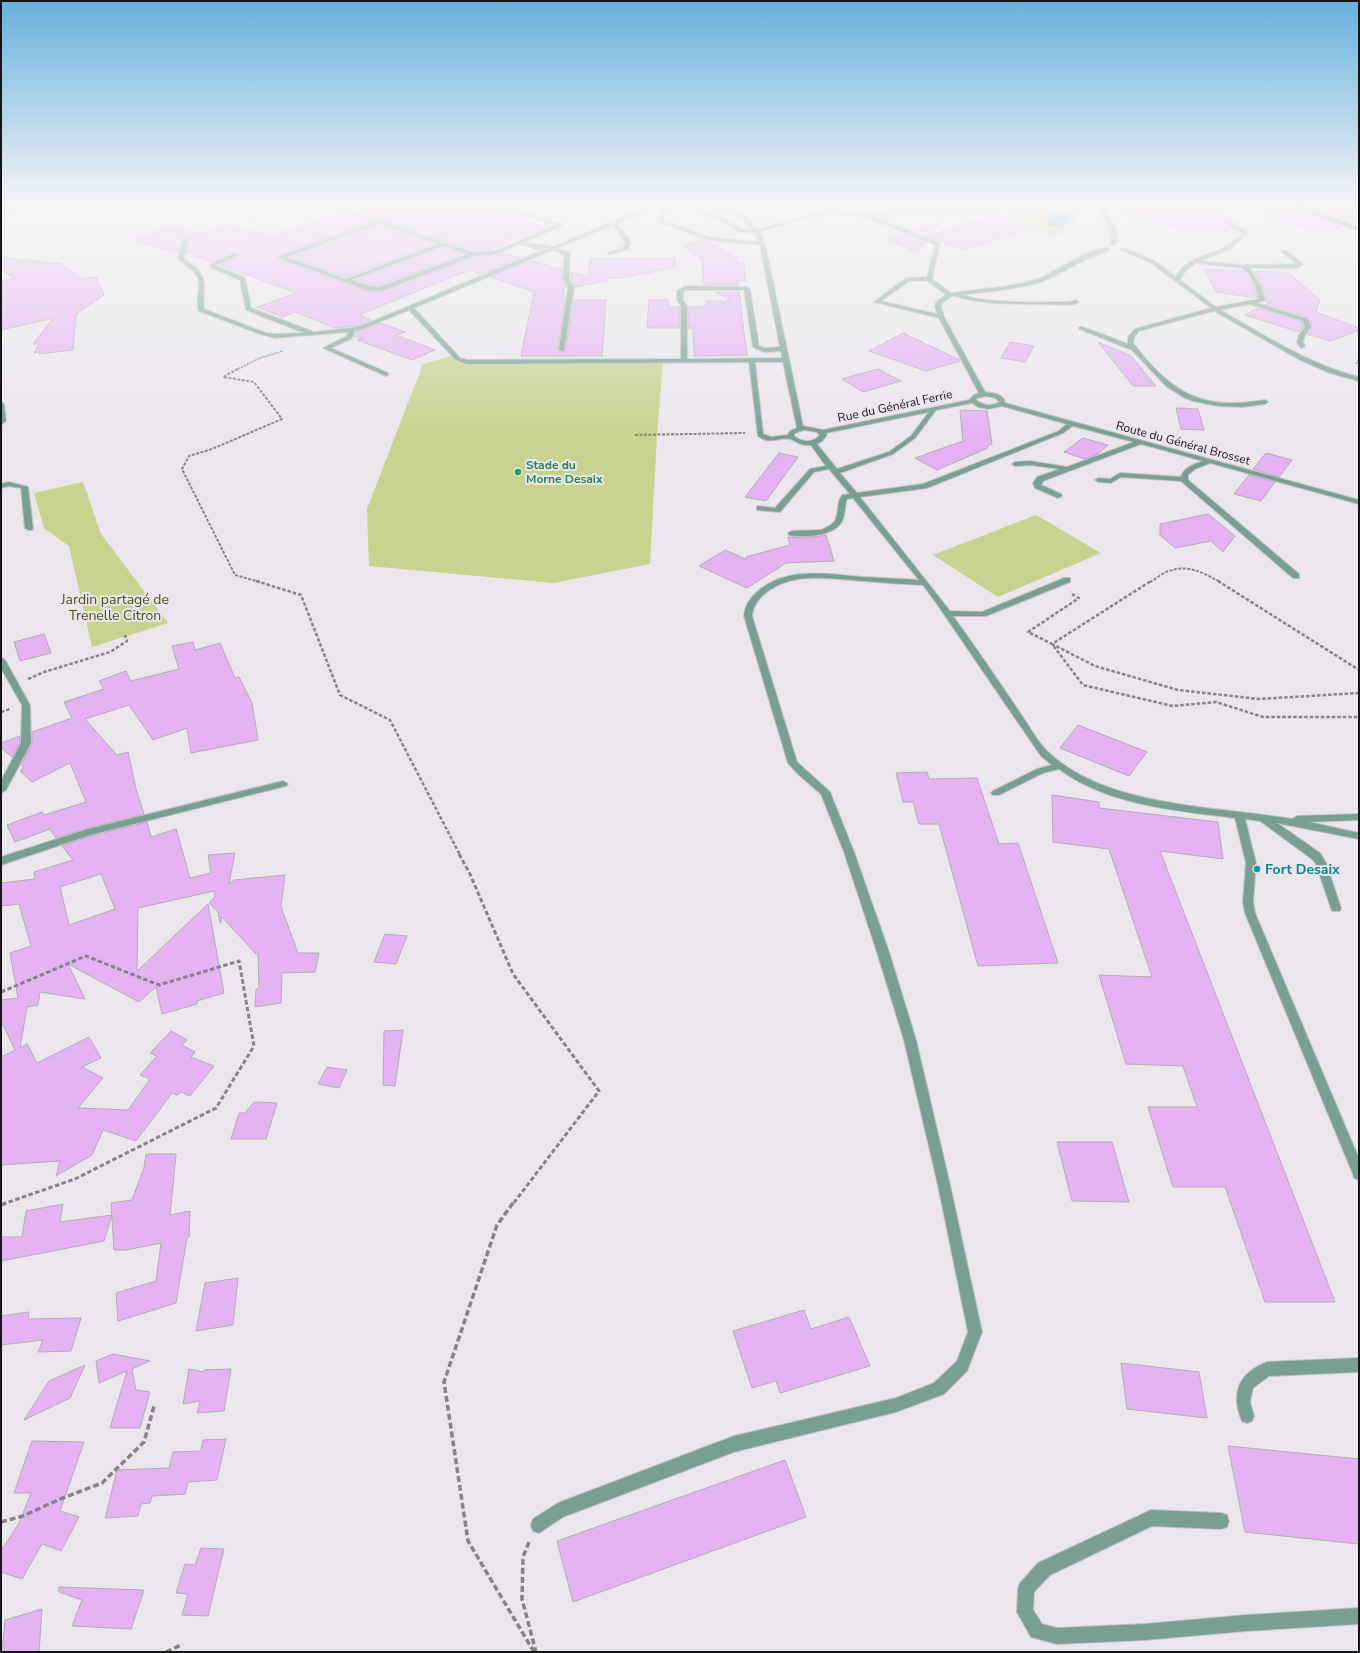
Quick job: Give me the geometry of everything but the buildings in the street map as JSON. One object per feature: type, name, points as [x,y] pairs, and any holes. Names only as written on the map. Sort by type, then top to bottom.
[{"type":"street","points":[[201,282],[201,310],[270,335],[290,336],[351,330],[364,327],[470,282]]},
{"type":"street","points":[[244,282],[248,309],[313,334]]},
{"type":"street","points":[[349,282],[370,289],[381,289],[399,282]]},
{"type":"street","points":[[562,350],[571,288],[568,282]]},
{"type":"street","points":[[770,282],[800,429]]},
{"type":"street","points":[[904,282],[877,302],[941,317]]},
{"type":"street","points":[[933,282],[950,295]]},
{"type":"street","points":[[983,394],[941,317],[938,306],[939,302],[950,295],[1031,282]]},
{"type":"street","points":[[1182,282],[1215,309],[1302,359],[1332,372],[1359,379]]},
{"type":"street","points":[[1255,282],[1262,300],[1215,309],[1137,330],[1130,340],[1135,349],[1168,385],[1187,396],[1224,404],[1250,405],[1264,402]]},
{"type":"street","points":[[684,361],[684,306],[680,300],[680,291],[685,288],[745,288],[747,290],[756,347],[764,350],[784,349]]},
{"type":"street","points":[[956,294],[969,299],[982,300],[1058,304],[1070,304],[1076,302]]},
{"type":"street","points":[[1252,303],[1306,320],[1308,327],[1302,335],[1300,342],[1302,346]]},
{"type":"street","points":[[410,307],[455,355],[463,361],[786,360]]},
{"type":"street","points":[[1081,328],[1135,349]]},
{"type":"street","points":[[351,330],[350,337],[326,348],[386,374]]},
{"type":"street","points":[[752,360],[760,433],[762,438],[791,437],[797,441],[813,443],[822,440],[824,435],[822,432],[810,428],[792,432],[791,437]]},
{"type":"street","points":[[983,394],[997,396],[1002,400],[1001,404],[989,407],[979,405],[973,401],[972,399],[976,396],[983,394]]},
{"type":"street","name":"Rue du Général Ferrie","points":[[822,432],[973,401]]},
{"type":"street","points":[[1,404],[3,421],[1,422]]},
{"type":"street","name":"Route du Général Brosset","points":[[1001,404],[1359,502]]},
{"type":"street","points":[[760,508],[777,510],[812,470],[833,469],[891,453],[913,437],[935,408]]},
{"type":"street","points":[[792,533],[826,532],[833,529],[839,522],[841,502],[845,497],[924,486],[1061,432],[1071,424]]},
{"type":"street","points":[[1058,496],[1038,486],[1037,483],[1040,479],[1140,442]]},
{"type":"street","points":[[813,443],[948,613],[1044,754],[1060,766],[1088,782],[1113,792],[1176,807],[1280,820],[1359,836]]},
{"type":"street","points":[[1211,461],[1190,469],[1184,474],[1184,479],[1188,485],[1296,576]]},
{"type":"street","points":[[1015,464],[1030,463],[1059,469],[1070,468]]},
{"type":"street","points":[[1099,480],[1111,481],[1120,475],[1184,479]]},
{"type":"street","points":[[1,486],[9,484],[24,487],[29,528]]},
{"type":"street","points":[[539,1525],[558,1511],[734,1444],[835,1421],[896,1405],[918,1397],[939,1389],[962,1366],[975,1332],[942,1178],[910,1040],[849,852],[825,792],[801,772],[793,763],[748,616],[751,604],[762,591],[777,582],[799,577],[820,576],[925,583]]},
{"type":"street","points":[[948,613],[983,614],[1067,580]]},
{"type":"street","points":[[1,660],[26,705],[26,743],[1,790]]},
{"type":"street","points":[[996,793],[1040,771],[1060,766]]},
{"type":"street","points":[[1,861],[88,832],[283,784]]},
{"type":"street","points":[[1239,815],[1251,863],[1248,902],[1250,913],[1356,1158],[1359,1174]]},
{"type":"street","points":[[1280,820],[1359,817]]},
{"type":"street","points":[[1262,818],[1316,856],[1320,863],[1336,908]]},
{"type":"street","points":[[1248,1416],[1244,1402],[1247,1384],[1267,1369],[1359,1365]]},
{"type":"street","points":[[1221,1521],[1151,1518],[1138,1524],[1044,1569],[1026,1589],[1025,1612],[1037,1631],[1057,1636],[1146,1632],[1246,1623],[1359,1616]]},
{"type":"path","points":[[284,350],[260,358],[223,377],[254,382],[282,419],[212,449],[189,456],[182,469],[235,575],[301,595],[340,694],[390,720],[470,874],[513,974],[598,1091],[496,1225],[444,1382],[468,1541],[535,1652]]},
{"type":"path","points":[[635,435],[760,433]]},
{"type":"path","points":[[1052,644],[1168,571],[1177,569],[1192,570],[1203,572],[1359,670]]},
{"type":"path","points":[[1056,584],[1079,598],[1028,632],[1095,666],[1178,690],[1259,699],[1359,694]]},
{"type":"path","points":[[14,685],[44,672],[110,652],[127,641],[125,635]]},
{"type":"path","points":[[1052,644],[1083,685],[1091,687],[1173,706],[1216,702],[1263,717],[1359,717]]},
{"type":"path","points":[[1,992],[86,956],[159,985],[239,961],[254,1046],[216,1108],[75,1179],[1,1205]]},
{"type":"path","points":[[1,1522],[23,1516],[58,1500],[102,1483],[144,1442],[154,1406]]},
{"type":"path","points":[[535,1652],[522,1599],[523,1557],[539,1525]]},
{"type":"path","points":[[166,1652],[181,1646]]},
{"type":"green space","name":"Stade du Morne Desaix","points":[[455,355],[460,360],[663,361],[657,435],[650,564],[553,583],[369,566],[367,509],[423,364]]},
{"type":"green space","name":"Jardin partagé de Trenelle Citron","points":[[83,482],[101,534],[168,623],[92,647],[69,546],[44,528],[34,493]]},
{"type":"green space","points":[[1036,515],[1101,553],[998,597],[933,555]]},
{"type":"place","name":"Stade du Morne Desaix","points":[[518,472]]},
{"type":"place","name":"Fort Desaix","points":[[1257,869]]}]
